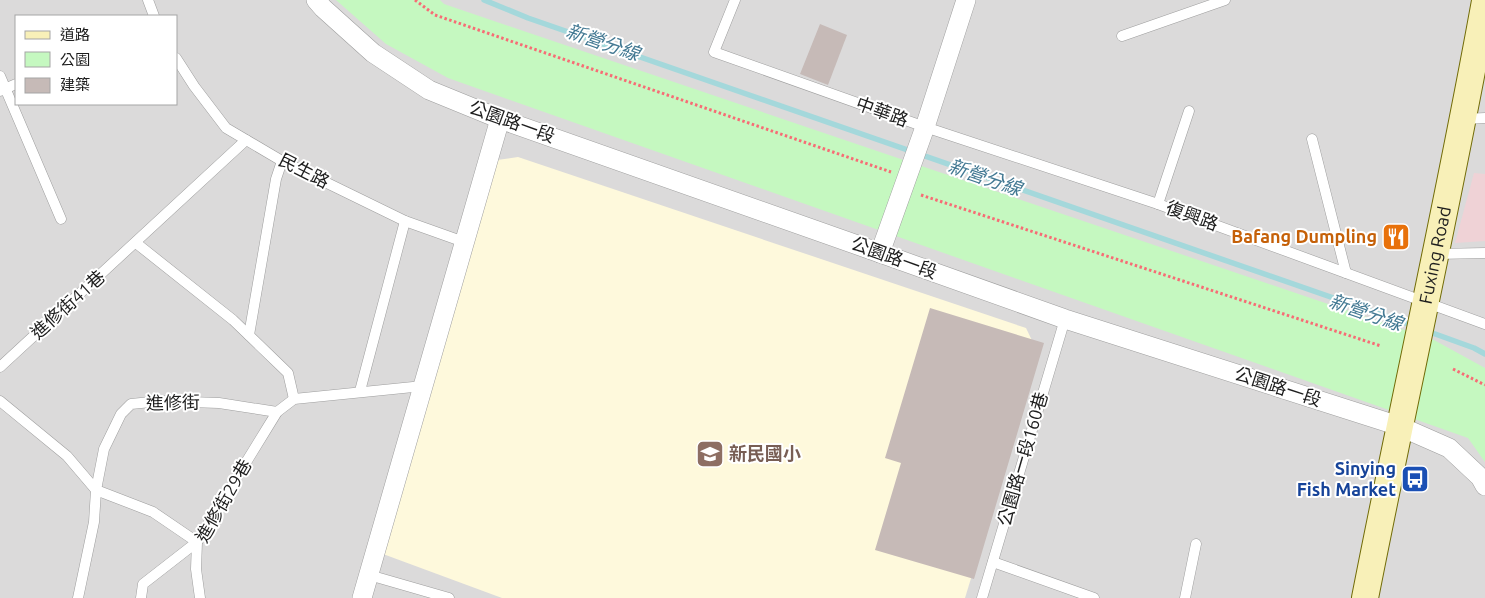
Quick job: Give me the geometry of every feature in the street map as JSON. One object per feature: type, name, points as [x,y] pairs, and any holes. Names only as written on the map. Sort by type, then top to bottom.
[{"type":"street","name":"公園路一段","points":[[316,0],[373,53],[429,90],[500,119],[1065,320],[1399,426],[1449,448],[1480,477],[1485,486]]},
{"type":"street","name":"中華路","points":[[925,127],[966,0]]},
{"type":"street","name":"Fuxing Road","points":[[1365,598],[1435,254],[1474,118],[1485,1]]},
{"type":"street","points":[[362,598],[500,119]]},
{"type":"street","points":[[880,253],[925,127]]},
{"type":"lane","points":[[148,0],[154,15]]},
{"type":"lane","name":"中華路","points":[[735,0],[714,52],[925,127]]},
{"type":"lane","points":[[1122,36],[1225,0]]},
{"type":"lane","name":"民生路","points":[[178,61],[194,86],[226,128],[282,161],[405,221],[464,242]]},
{"type":"lane","points":[[0,76],[3,90],[61,219]]},
{"type":"lane","points":[[3,90],[15,84]]},
{"type":"lane","points":[[1158,204],[1189,111]]},
{"type":"lane","name":"復興路","points":[[925,127],[1158,204],[1485,324]]},
{"type":"lane","points":[[1312,139],[1346,273]]},
{"type":"lane","name":"進修街41巷","points":[[0,367],[246,140]]},
{"type":"lane","points":[[249,335],[276,179],[282,161]]},
{"type":"lane","points":[[360,391],[405,221]]},
{"type":"lane","points":[[136,243],[233,320],[288,373],[294,399]]},
{"type":"lane","points":[[1435,254],[1485,253]]},
{"type":"lane","name":"公園路一段160巷","points":[[982,598],[1065,320]]},
{"type":"lane","points":[[277,412],[294,399],[423,386]]},
{"type":"lane","points":[[0,401],[67,456],[96,490],[153,512],[197,542],[143,584],[141,598]]},
{"type":"lane","name":"進修街","points":[[78,598],[94,522],[96,490],[104,449],[120,414],[131,404],[161,401],[218,403],[277,412]]},
{"type":"lane","name":"進修街29巷","points":[[200,598],[196,568],[197,542],[277,412]]},
{"type":"lane","points":[[1185,598],[1196,544]]},
{"type":"lane","points":[[993,562],[1094,598]]},
{"type":"lane","points":[[369,574],[449,598]]},
{"type":"path","points":[[415,0],[435,14],[892,173]]},
{"type":"path","points":[[918,203],[921,195],[1381,346]]},
{"type":"path","points":[[1453,369],[1485,385]]},
{"type":"shaded area","points":[[0,0],[1485,0],[1485,598],[0,598]]},
{"type":"shaded area","name":"新民國小","points":[[518,157],[1026,328],[1039,355],[965,598],[502,598],[383,554],[497,160]]},
{"type":"shaded area","points":[[1474,173],[1485,174],[1485,241],[1455,243]]},
{"type":"green space","points":[[336,0],[440,0],[444,4],[1434,340],[1485,368],[1485,462],[1468,438],[448,78],[386,44]]},
{"type":"building","points":[[820,24],[847,35],[828,85],[800,74]]},
{"type":"building","points":[[930,308],[1044,343],[974,579],[875,550],[901,463],[885,458]]},
{"type":"waterway","name":"新營分線","points":[[484,0],[528,18],[1414,326]]},
{"type":"waterway","name":"新營分線","points":[[1427,331],[1474,348],[1485,354]]},
{"type":"place","name":"Bafang Dumpling","points":[[1396,237]]},
{"type":"place","name":"新民國小","points":[[710,454]]},
{"type":"place","name":"Sinying Fish Market","points":[[1415,479]]}]
